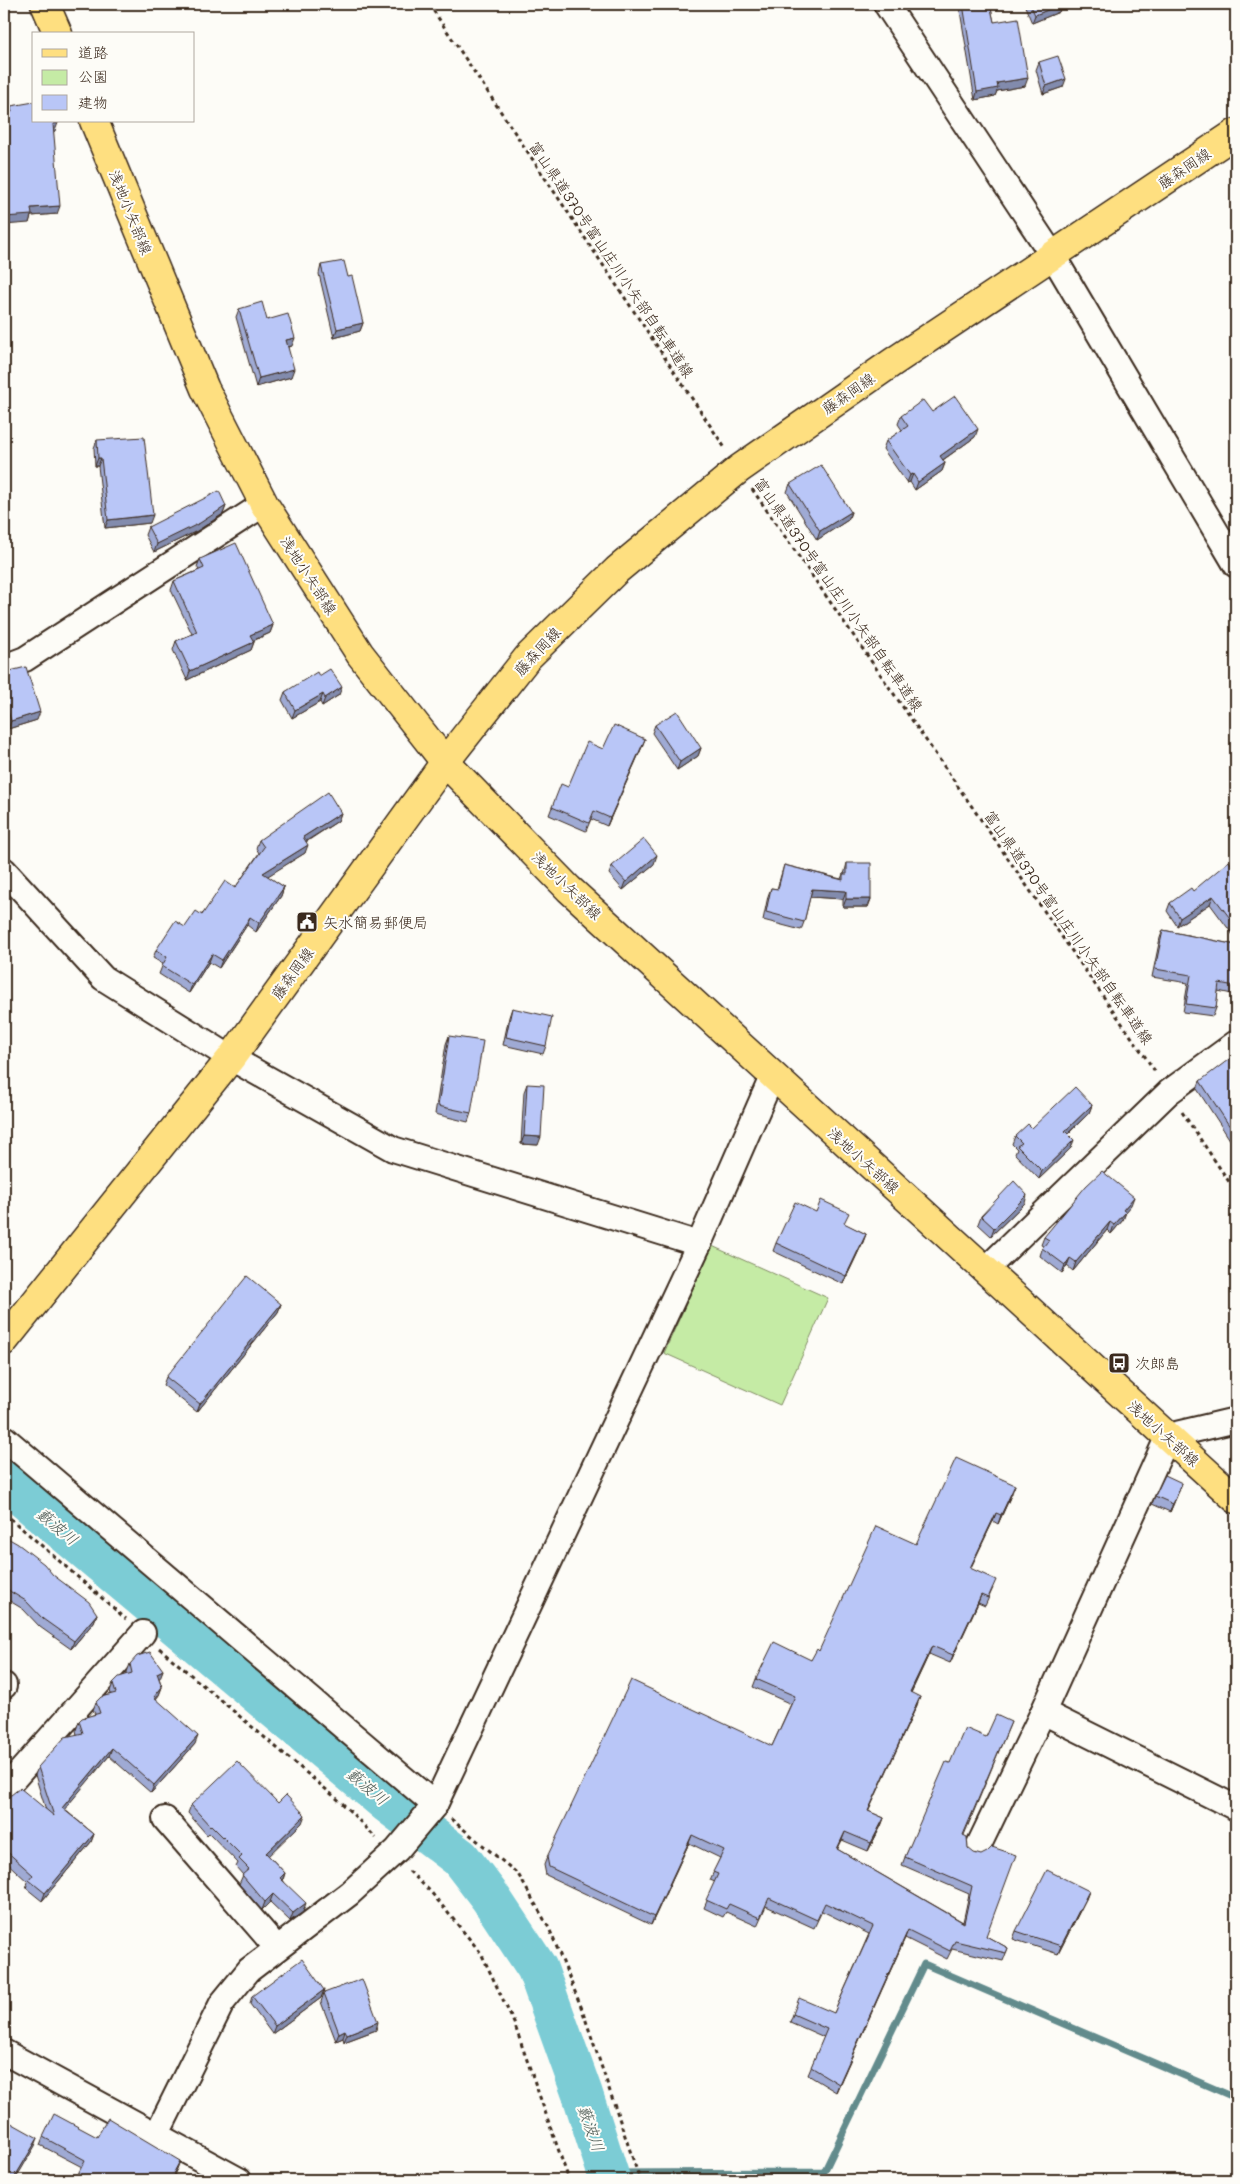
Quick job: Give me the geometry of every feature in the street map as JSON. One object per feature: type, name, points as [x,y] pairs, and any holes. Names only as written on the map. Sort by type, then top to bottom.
[{"type":"main road","points":[[45,4],[57,32]]},
{"type":"main road","name":"浅地小矢部線","points":[[94,122],[205,389],[264,504],[360,654],[446,762],[569,890],[1236,1499]]},
{"type":"main road","name":"藤森岡線","points":[[4,1341],[231,1058],[446,762],[528,658],[617,570],[738,469],[893,362],[1236,133]]},
{"type":"street","points":[[886,4],[1053,256],[1236,565]]},
{"type":"street","points":[[4,667],[25,659],[264,504]]},
{"type":"street","points":[[4,870],[103,978],[231,1058],[393,1149],[699,1244]]},
{"type":"street","points":[[985,1270],[1169,1092],[1236,1043]]},
{"type":"street","points":[[156,2136],[222,2003],[249,1970],[350,1893],[394,1852],[435,1805],[699,1244],[772,1077]]},
{"type":"street","points":[[977,1849],[1043,1712],[1168,1436],[1236,1420]]},
{"type":"street","points":[[4,1438],[435,1805]]},
{"type":"street","points":[[4,1790],[143,1633]]},
{"type":"street","points":[[1043,1712],[1236,1808]]},
{"type":"street","points":[[165,1819],[277,1948]]},
{"type":"street","points":[[4,2052],[156,2136],[203,2172],[239,2180]]},
{"type":"path","name":"富山県道370号富山庄川小矢部自転車道線","points":[[429,4],[738,469],[1169,1092],[1236,1192]]},
{"type":"path","points":[[4,1513],[342,1803],[394,1852],[430,1891],[481,1953],[514,2023],[569,2180]]},
{"type":"path","points":[[435,1805],[518,1874],[549,1928],[582,2009],[640,2180]]},
{"type":"green space","points":[[712,1246],[828,1298],[780,1405],[664,1353]]},
{"type":"building","points":[[963,4],[990,4],[994,22],[1018,18],[1028,78],[997,83],[998,88],[977,92]]},
{"type":"building","points":[[1030,4],[1062,4],[1035,15]]},
{"type":"building","points":[[1058,56],[1066,79],[1046,86],[1039,62]]},
{"type":"building","points":[[32,102],[32,122],[58,122],[53,124],[60,206],[31,208],[32,215],[4,217],[4,114],[12,112],[11,106]]},
{"type":"building","points":[[344,261],[348,277],[352,276],[363,323],[337,329],[321,265]]},
{"type":"building","points":[[262,302],[267,320],[288,314],[295,338],[286,340],[294,369],[259,378],[239,309]]},
{"type":"building","points":[[955,396],[978,429],[940,456],[945,463],[918,482],[913,474],[910,475],[886,441],[908,426],[901,416],[923,400],[932,412]]},
{"type":"building","points":[[144,437],[153,515],[108,520],[101,458],[98,458],[97,440]]},
{"type":"building","points":[[821,465],[851,512],[820,531],[790,484]]},
{"type":"building","points":[[219,491],[226,506],[200,523],[157,544],[148,527]]},
{"type":"building","points":[[236,543],[273,625],[250,635],[254,642],[190,671],[176,641],[197,632],[174,581],[204,568],[200,559]]},
{"type":"building","points":[[26,667],[40,712],[11,721],[4,697],[4,683],[8,682],[6,672]]},
{"type":"building","points":[[330,669],[342,687],[325,698],[323,694],[295,710],[285,692],[317,672],[319,676]]},
{"type":"building","points":[[677,711],[701,748],[680,762],[655,725]]},
{"type":"building","points":[[614,725],[645,739],[610,818],[594,811],[589,823],[552,807],[561,784],[568,787],[587,742],[603,749]]},
{"type":"building","points":[[328,792],[341,813],[303,837],[308,845],[263,873],[284,887],[259,923],[250,917],[222,960],[212,954],[192,985],[162,966],[167,957],[156,950],[175,921],[185,927],[196,911],[202,915],[225,881],[235,888],[264,847],[259,840]]},
{"type":"building","points":[[644,839],[657,855],[626,882],[612,866]]},
{"type":"building","points":[[1229,861],[1236,871],[1236,926],[1213,896],[1180,918],[1170,903],[1191,888],[1193,891]]},
{"type":"building","points":[[847,863],[871,863],[871,899],[846,899],[846,891],[812,889],[804,922],[766,912],[771,888],[778,889],[784,865],[843,880],[843,874],[847,874]]},
{"type":"building","points":[[1163,930],[1236,945],[1235,986],[1219,983],[1216,1008],[1186,1004],[1191,975],[1155,969]]},
{"type":"building","points":[[512,1008],[552,1017],[546,1046],[506,1037]]},
{"type":"building","points":[[449,1036],[483,1041],[471,1113],[438,1106]]},
{"type":"building","points":[[1232,1057],[1236,1063],[1236,1136],[1200,1081]]},
{"type":"building","points":[[527,1084],[544,1085],[541,1137],[524,1136]]},
{"type":"building","points":[[1075,1087],[1092,1105],[1065,1131],[1074,1140],[1042,1171],[1017,1146],[1022,1143],[1015,1136],[1028,1124],[1032,1128]]},
{"type":"building","points":[[1102,1171],[1134,1197],[1123,1210],[1126,1212],[1114,1225],[1110,1222],[1076,1262],[1070,1258],[1065,1265],[1042,1248],[1049,1240],[1044,1237],[1086,1186]]},
{"type":"building","points":[[1014,1181],[1027,1195],[994,1228],[981,1216]]},
{"type":"building","points":[[821,1200],[849,1213],[844,1223],[866,1234],[846,1276],[776,1243],[795,1202],[816,1212]]},
{"type":"building","points":[[247,1276],[281,1304],[200,1404],[166,1377]]},
{"type":"building","points":[[956,1458],[1015,1485],[1001,1515],[996,1513],[970,1568],[996,1580],[988,1598],[981,1595],[953,1655],[932,1646],[910,1692],[920,1697],[868,1811],[884,1818],[871,1843],[845,1832],[837,1849],[964,1923],[972,1886],[905,1857],[946,1762],[950,1763],[965,1728],[986,1737],[996,1715],[1011,1722],[963,1835],[967,1837],[968,1848],[974,1853],[981,1855],[992,1847],[1016,1855],[986,1936],[1008,1948],[1006,1953],[955,1941],[950,1951],[908,1930],[839,2084],[811,2067],[827,2029],[793,2014],[799,1998],[834,2013],[873,1926],[825,1903],[817,1920],[769,1898],[760,1918],[729,1904],[726,1909],[706,1900],[718,1874],[713,1872],[724,1850],[692,1835],[654,1917],[549,1867],[547,1857],[631,1680],[772,1746],[795,1696],[756,1679],[774,1642],[811,1660],[817,1649],[819,1651],[876,1526],[916,1544]]},
{"type":"building","points":[[1165,1475],[1182,1483],[1173,1504],[1155,1496]]},
{"type":"building","points":[[4,1536],[44,1564],[53,1575],[89,1602],[97,1614],[74,1641],[43,1619],[26,1601],[4,1586]]},
{"type":"building","points":[[150,1652],[163,1670],[157,1673],[162,1687],[154,1697],[198,1736],[154,1785],[112,1748],[62,1808],[94,1834],[45,1893],[29,1880],[33,1875],[4,1849],[4,1795],[11,1795],[20,1788],[54,1816],[38,1767],[65,1737],[83,1733],[79,1721],[82,1718],[100,1713],[96,1702],[101,1697],[116,1693],[113,1683],[119,1677],[132,1673],[130,1664],[137,1656]]},
{"type":"building","points":[[237,1761],[278,1803],[286,1795],[305,1815],[266,1853],[285,1873],[280,1878],[306,1903],[293,1913],[273,1894],[265,1902],[242,1875],[249,1869],[239,1859],[242,1856],[191,1805]]},
{"type":"building","points":[[1047,1870],[1089,1891],[1061,1946],[1016,1931]]},
{"type":"building","points":[[302,1959],[324,1990],[275,2026],[252,1996]]},
{"type":"building","points":[[362,1979],[378,2022],[347,2034],[345,2030],[339,2033],[324,1993]]},
{"type":"building","points":[[4,2068],[8,2070],[4,2078]]},
{"type":"building","points":[[54,2114],[97,2137],[108,2118],[180,2161],[173,2174],[184,2180],[75,2180],[85,2160],[43,2137]]},
{"type":"building","points":[[4,2119],[38,2138],[13,2180],[4,2180]]},
{"type":"waterway","name":"藪波川","points":[[4,1481],[389,1804],[460,1858],[490,1897],[537,1968],[582,2093],[610,2180]]},
{"type":"waterway","points":[[607,2173],[824,2172],[924,1964],[1236,2098]]},
{"type":"place","name":"矢水簡易郵便局","points":[[307,922]]},
{"type":"place","name":"次郎島","points":[[1119,1363]]}]
